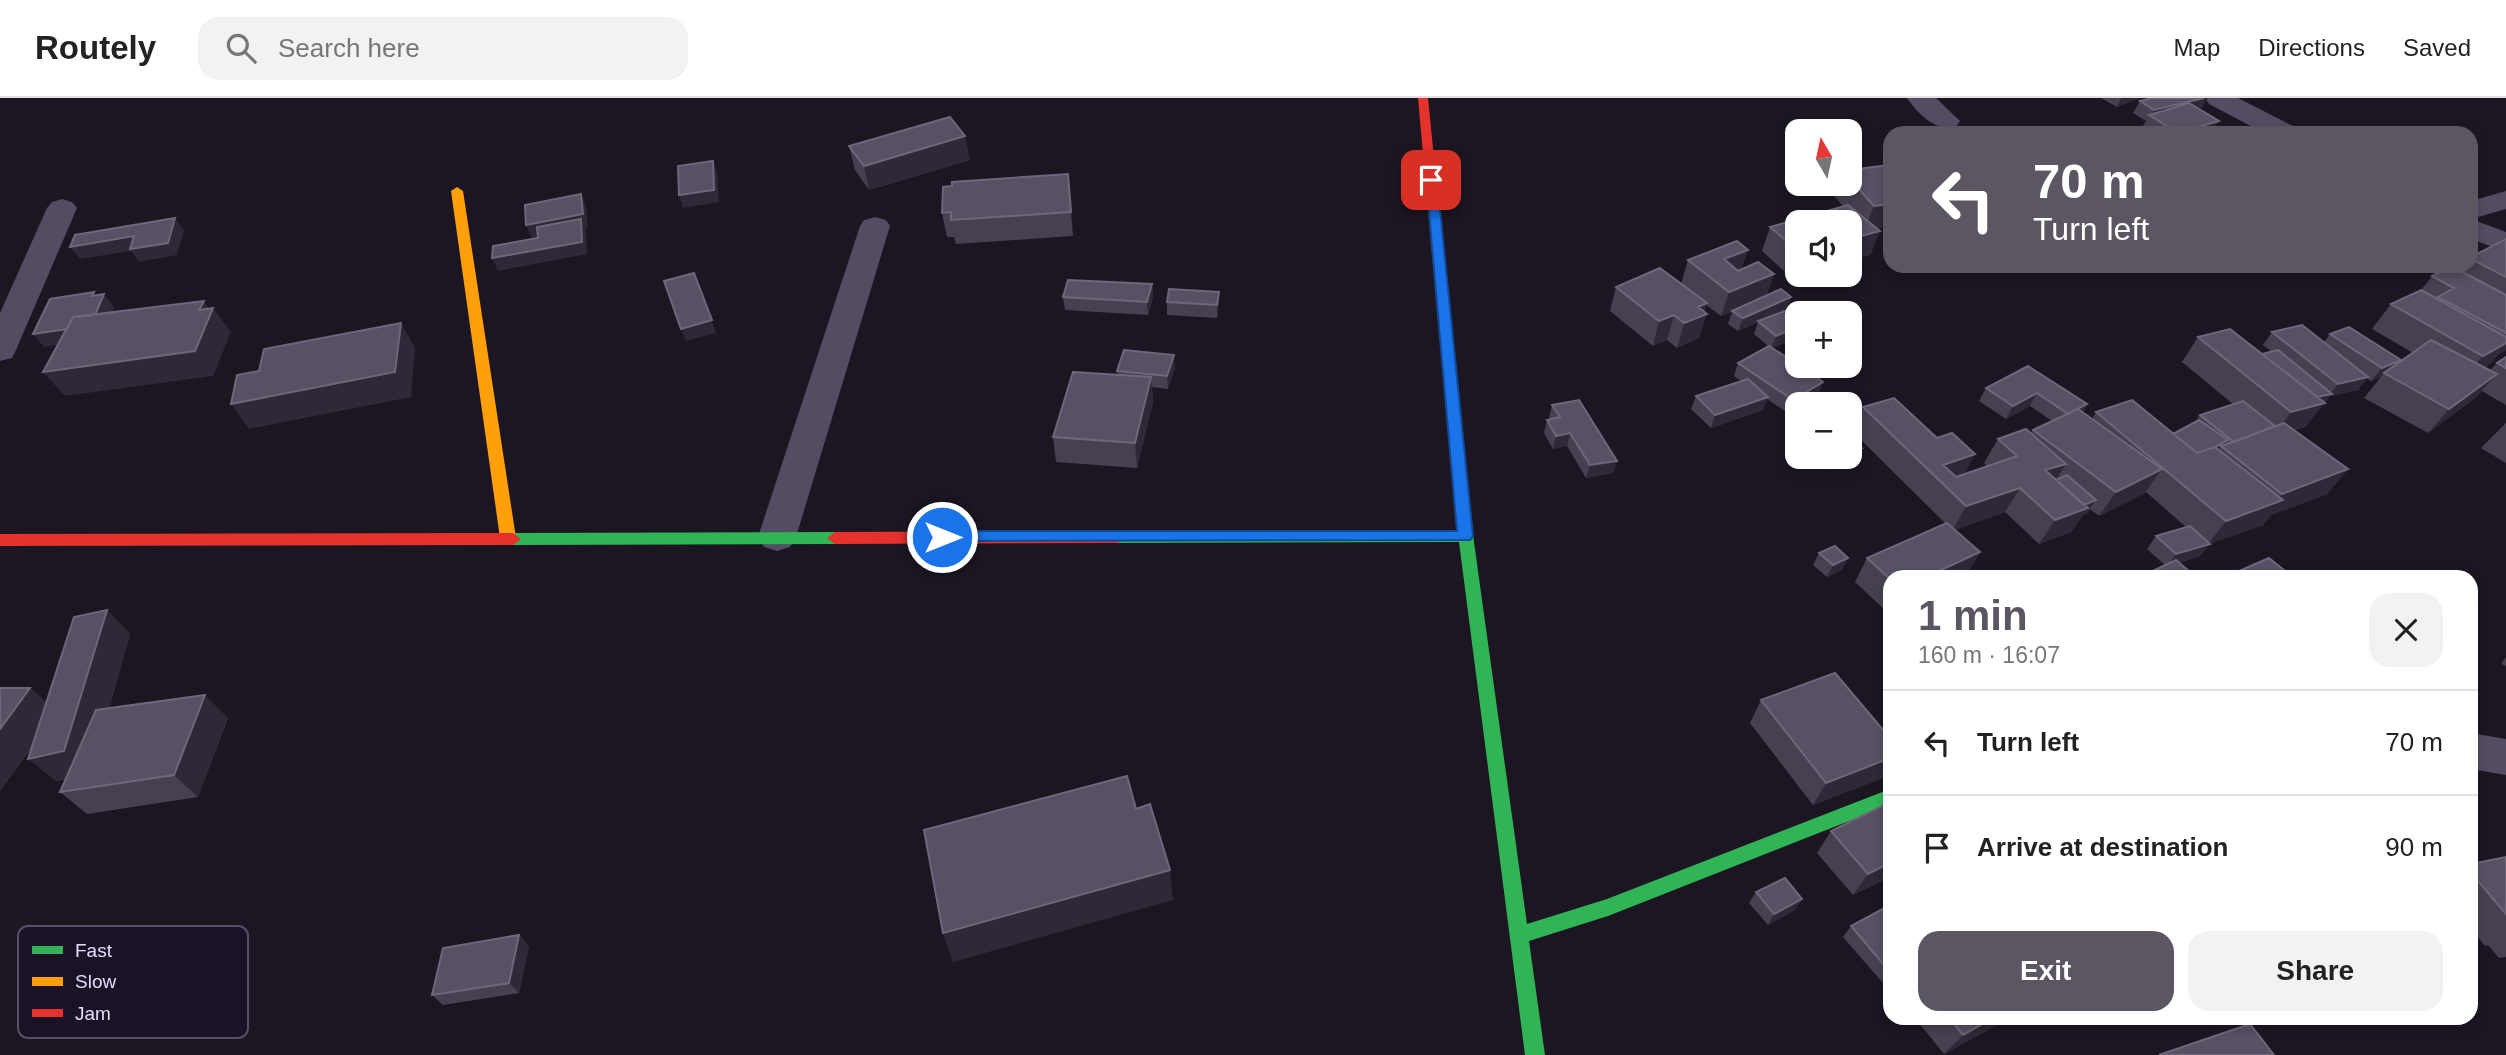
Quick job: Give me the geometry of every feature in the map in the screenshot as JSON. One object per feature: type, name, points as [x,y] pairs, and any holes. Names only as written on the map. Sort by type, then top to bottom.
[{"type":"street","points":[[1423,98],[1465,536],[1535,1055]]},
{"type":"street","points":[[1920,98],[1946,121]]},
{"type":"street","points":[[2218,98],[2272,126]]},
{"type":"street","points":[[457,191],[508,537]]},
{"type":"street","points":[[2478,208],[2506,200]]},
{"type":"street","points":[[0,350],[62,208]]},
{"type":"street","points":[[777,537],[875,226]]},
{"type":"street","points":[[2478,231],[2506,243]]},
{"type":"street","points":[[0,540],[1465,536]]},
{"type":"street","points":[[2478,752],[2506,757]]},
{"type":"street","points":[[1519,935],[1608,907],[1883,800]]},
{"type":"building","points":[[2152,98],[2204,98],[2154,110],[2140,101]]},
{"type":"building","points":[[2189,103],[2219,121],[2202,126],[2167,126],[2149,115]]},
{"type":"building","points":[[950,117],[965,136],[864,166],[849,146]]},
{"type":"building","points":[[713,161],[714,190],[679,195],[678,166]]},
{"type":"building","points":[[1883,166],[1883,205],[1874,206],[1862,192],[1862,168]]},
{"type":"building","points":[[1068,174],[1071,212],[951,220],[951,212],[942,213],[943,187],[952,186],[952,182]]},
{"type":"building","points":[[581,194],[583,214],[526,225],[525,205]]},
{"type":"building","points":[[1848,205],[1854,210],[1830,210]]},
{"type":"building","points":[[1862,216],[1880,231],[1862,236]]},
{"type":"building","points":[[175,218],[168,243],[130,249],[134,236],[70,247],[75,235]]},
{"type":"building","points":[[581,219],[582,242],[492,258],[493,246],[538,238],[537,227]]},
{"type":"building","points":[[1785,223],[1785,240],[1770,227]]},
{"type":"building","points":[[2506,239],[2506,277],[2478,263],[2478,253]]},
{"type":"building","points":[[1737,241],[1748,250],[1724,259],[1738,271],[1758,262],[1774,274],[1729,292],[1688,260]]},
{"type":"building","points":[[1660,268],[1707,303],[1698,307],[1707,314],[1684,323],[1674,315],[1659,321],[1616,287]]},
{"type":"building","points":[[694,273],[712,320],[681,329],[664,281]]},
{"type":"building","points":[[2438,273],[2464,273],[2506,295],[2506,333],[2438,297],[2454,288],[2432,276]]},
{"type":"building","points":[[1068,280],[1152,284],[1147,302],[1063,297]]},
{"type":"building","points":[[1169,289],[1219,292],[1217,305],[1167,302]]},
{"type":"building","points":[[1781,289],[1791,297],[1743,318],[1732,311]]},
{"type":"building","points":[[2421,290],[2506,337],[2506,343],[2483,356],[2391,304]]},
{"type":"building","points":[[94,292],[92,296],[104,294],[95,315],[73,317],[67,329],[33,334],[50,299]]},
{"type":"building","points":[[204,301],[199,310],[213,308],[195,351],[43,372],[73,317]]},
{"type":"building","points":[[1785,311],[1785,332],[1776,336],[1758,321]]},
{"type":"building","points":[[401,323],[395,372],[231,404],[237,375],[259,371],[264,349]]},
{"type":"building","points":[[2302,325],[2368,377],[2338,384],[2272,332]]},
{"type":"building","points":[[2349,327],[2401,360],[2382,368],[2330,334]]},
{"type":"building","points":[[2230,329],[2325,403],[2291,412],[2198,337]]},
{"type":"building","points":[[2431,340],[2497,374],[2449,409],[2384,373]]},
{"type":"building","points":[[1769,346],[1785,356],[1785,378],[1817,378],[1823,382],[1806,392],[1785,392],[1785,395],[1738,363]]},
{"type":"building","points":[[1124,350],[1174,355],[1167,376],[1117,371]]},
{"type":"building","points":[[2278,350],[2332,394],[2317,397],[2262,354]]},
{"type":"building","points":[[2506,357],[2506,368],[2497,363]]},
{"type":"building","points":[[2028,366],[2087,404],[2068,414],[2037,393],[2013,406],[1986,388]]},
{"type":"building","points":[[1073,372],[1151,377],[1135,443],[1053,437]]},
{"type":"building","points":[[1748,379],[1768,397],[1715,415],[1696,396]]},
{"type":"building","points":[[1894,398],[1937,438],[1952,433],[1975,454],[1943,465],[1956,477],[2017,456],[1998,439],[2026,429],[2066,464],[2045,470],[2088,508],[2055,520],[2020,488],[1966,506],[1863,407]]},
{"type":"building","points":[[1579,400],[1617,461],[1590,465],[1570,433],[1556,436],[1547,420],[1560,417],[1552,405]]},
{"type":"building","points":[[2132,400],[2197,453],[2215,447],[2283,500],[2226,521],[2096,412]]},
{"type":"building","points":[[2243,401],[2275,426],[2234,442],[2200,415]]},
{"type":"building","points":[[2078,409],[2162,469],[2116,492],[2033,430]]},
{"type":"building","points":[[2199,420],[2228,440],[2197,453],[2173,434]]},
{"type":"building","points":[[2284,423],[2348,469],[2282,494],[2221,446]]},
{"type":"building","points":[[2067,475],[2096,500],[2084,505],[2056,480]]},
{"type":"building","points":[[1947,523],[1980,552],[1941,570],[1883,570],[1883,573],[1867,558]]},
{"type":"building","points":[[2190,526],[2210,544],[2176,554],[2156,536]]},
{"type":"building","points":[[1835,546],[1848,558],[1833,565],[1819,553]]},
{"type":"building","points":[[2269,558],[2284,570],[2241,570]]},
{"type":"building","points":[[2176,560],[2188,570],[2155,570]]},
{"type":"building","points":[[107,610],[64,751],[28,759],[74,617]]},
{"type":"building","points":[[1835,673],[1883,730],[1883,761],[1826,783],[1761,700]]},
{"type":"building","points":[[0,688],[30,688],[0,729]]},
{"type":"building","points":[[205,695],[174,775],[60,792],[96,710]]},
{"type":"building","points":[[1127,776],[1136,809],[1150,804],[1170,870],[943,933],[924,830]]},
{"type":"building","points":[[1883,805],[1883,866],[1868,874],[1831,831]]},
{"type":"building","points":[[2506,857],[2506,914],[2478,881],[2478,863]]},
{"type":"building","points":[[1785,878],[1802,899],[1774,914],[1756,892]]},
{"type":"building","points":[[1883,909],[1883,964],[1851,926]]},
{"type":"building","points":[[519,935],[509,983],[432,995],[443,948]]},
{"type":"building","points":[[1955,1025],[1981,1025],[1963,1035]]},
{"type":"building","points":[[2251,1025],[2274,1055],[2159,1055]]},
{"type":"traffic: fast","points":[[1461,499],[1535,1055]]},
{"type":"traffic: fast","points":[[1118,537],[1465,536]]},
{"type":"traffic: fast","points":[[513,539],[835,538]]},
{"type":"traffic: fast","points":[[1519,935],[1608,907],[1883,800]]},
{"type":"traffic: slow","points":[[457,191],[508,538]]},
{"type":"traffic: jam","points":[[1423,98],[1461,499]]},
{"type":"traffic: jam","points":[[835,538],[1118,537]]},
{"type":"traffic: jam","points":[[0,540],[513,539]]},
{"type":"route","points":[[942,537],[1465,536],[1431,180]]}]
